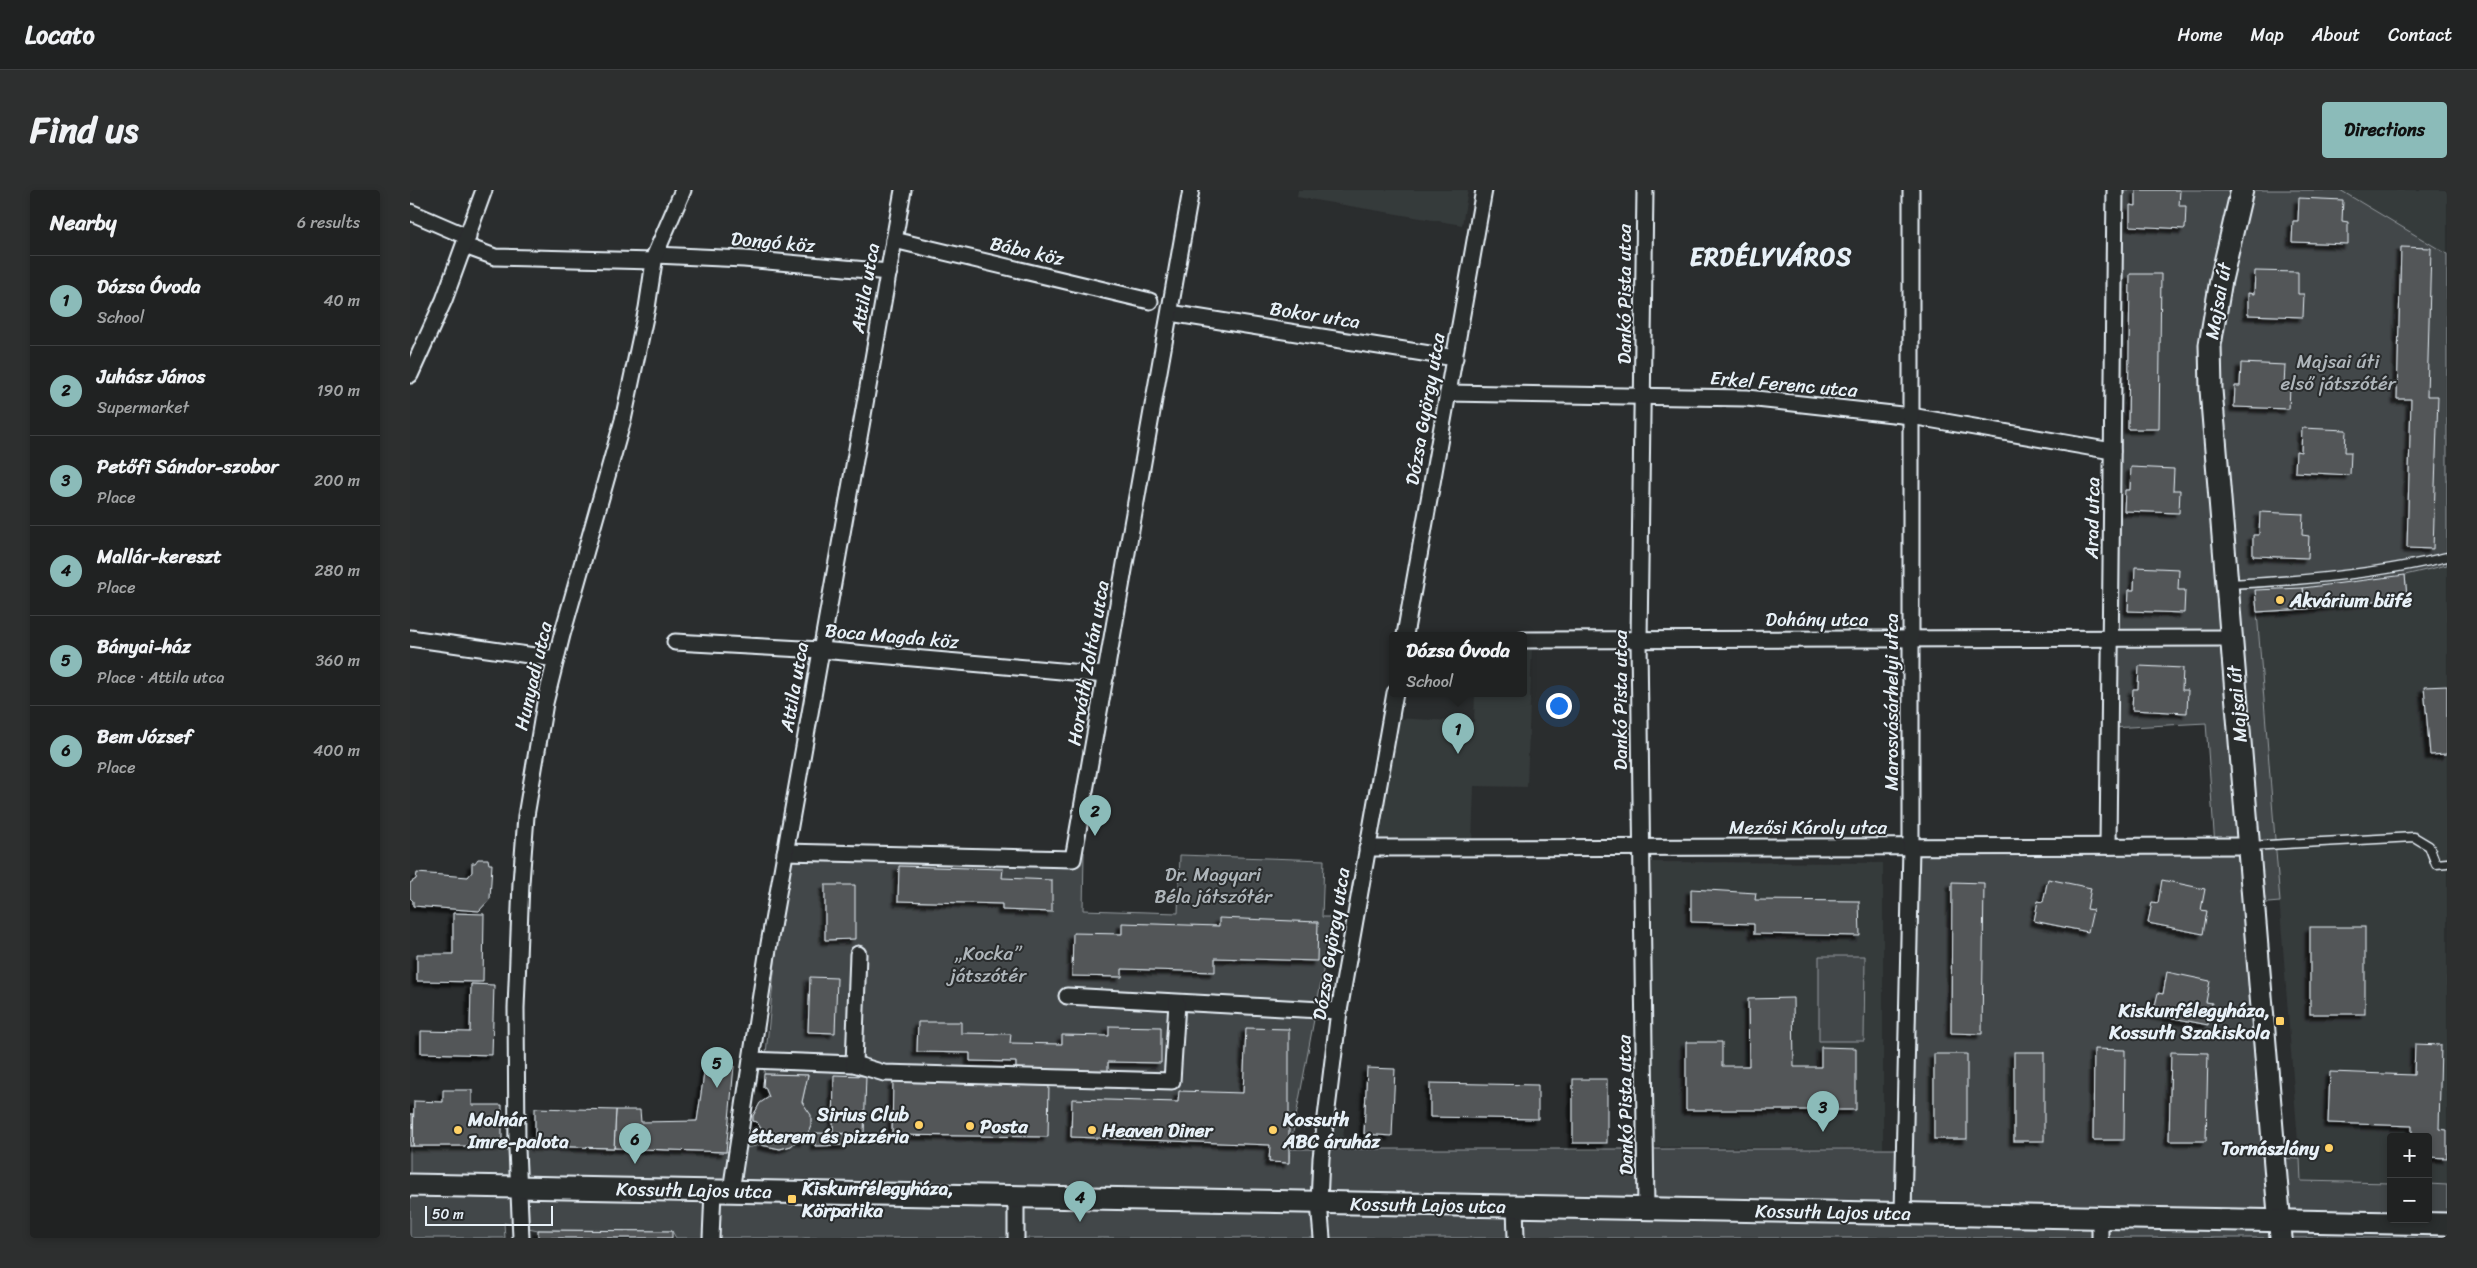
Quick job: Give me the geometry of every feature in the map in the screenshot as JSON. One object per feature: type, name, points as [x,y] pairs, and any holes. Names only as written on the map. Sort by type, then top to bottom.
[{"type":"street","points":[[410,374],[444,300],[484,190]]},
{"type":"street","name":"Hunyadi utca","points":[[522,1238],[518,1187],[516,1008],[521,882],[526,816],[535,755],[562,635],[623,420],[655,258],[682,190]]},
{"type":"street","name":"Attila utca","points":[[711,1238],[751,1060],[785,852],[904,190]]},
{"type":"street","name":"Horváth Zoltán utca","points":[[785,852],[1073,859],[1191,190]]},
{"type":"street","name":"Dózsa György utca","points":[[1406,632],[1484,190]]},
{"type":"street","name":"Dankó Pista utca","points":[[1645,190],[1644,397],[1639,640],[1646,1209]]},
{"type":"street","name":"Marosvásárhelyi utca","points":[[1903,1214],[1912,847],[1911,190]]},
{"type":"street","name":"Arad utca","points":[[2108,846],[2115,190]]},
{"type":"street","name":"Majsai út","points":[[2242,190],[2221,280],[2210,344],[2211,390],[2281,1230]]},
{"type":"street","name":"Dongó köz","points":[[410,212],[495,257],[744,259],[888,272]]},
{"type":"street","name":"Bába köz","points":[[894,240],[1150,301]]},
{"type":"street","name":"Bokor utca","points":[[1170,313],[1455,358]]},
{"type":"street","name":"Erkel Ferenc utca","points":[[1448,394],[1747,398],[1911,416],[2112,451]]},
{"type":"street","points":[[410,638],[556,660]]},
{"type":"street","name":"Dohány utca","points":[[1527,640],[2232,638]]},
{"type":"street","name":"Boca Magda köz","points":[[675,642],[821,650],[1106,675]]},
{"type":"street","name":"Dózsa György utca","points":[[1322,1238],[1320,1158],[1339,1012],[1394,697]]},
{"type":"street","name":"Mezősi Károly utca","points":[[1367,848],[2250,846]]},
{"type":"street","points":[[854,1064],[858,954]]},
{"type":"street","points":[[1067,996],[1339,1012]]},
{"type":"street","points":[[751,1060],[854,1064],[884,1073],[1172,1081],[1177,1002]]},
{"type":"street","name":"Kossuth Lajos utca","points":[[410,1185],[1903,1214],[2100,1228],[2281,1230],[2447,1224]]},
{"type":"street","points":[[1016,1196],[1016,1238]]},
{"type":"street","points":[[1515,1206],[1516,1238]]},
{"type":"lane","points":[[2227,584],[2322,578],[2403,567],[2447,556]]},
{"type":"lane","points":[[2250,846],[2414,837],[2429,846],[2436,864],[2447,863]]},
{"type":"shaded area","points":[[1298,190],[1468,190],[1462,225],[1297,197]]},
{"type":"shaded area","points":[[2340,190],[2447,190],[2447,254]]},
{"type":"shaded area","points":[[2447,565],[2447,1185],[2432,1184],[2432,1133],[2387,1133],[2387,1183],[2301,1181],[2257,612],[2306,609],[2407,597],[2405,575]]},
{"type":"shaded area","points":[[1527,644],[1532,644],[1527,787],[1474,786],[1472,844],[1372,843],[1394,718],[1474,722],[1475,697],[1527,697]]},
{"type":"shaded area","points":[[1652,862],[1883,863],[1883,1148],[1653,1147]]},
{"type":"shaded area","points":[[1335,1110],[1346,1111],[1343,1139],[1331,1138]]},
{"type":"green space","points":[[2116,190],[2241,190],[2211,390],[2242,190],[2340,190],[2447,254],[2447,565],[2405,575],[2407,597],[2306,609],[2257,612],[2280,902],[2256,904],[2275,1158],[2300,1159],[2301,1181],[2387,1183],[2387,1223],[2432,1223],[2432,1184],[2447,1185],[2447,1238],[676,1238],[672,1231],[538,1230],[504,1223],[505,1238],[410,1238],[410,1146],[535,1146],[726,1152],[761,1145],[780,1149],[791,1146],[799,1139],[804,1141],[810,1126],[808,1112],[802,1102],[808,1075],[764,1074],[786,851],[1084,852],[1083,910],[1178,913],[1180,855],[1324,860],[1322,917],[1333,917],[1290,1149],[1905,1149],[1912,847],[2215,846],[2206,723],[2110,728]],"holes":[[[815,1133],[848,1134],[848,1145],[815,1146]],[[1270,1145],[1290,1149],[1289,1163],[1269,1162]]]},
{"type":"green space","points":[[1819,956],[1865,956],[1864,1041],[1819,1041]]},
{"type":"building","points":[[2136,190],[2180,190],[2179,206],[2186,206],[2185,229],[2130,226],[2130,205],[2136,206]]},
{"type":"building","points":[[2299,198],[2343,200],[2342,221],[2348,222],[2348,244],[2292,242],[2293,221],[2298,221]]},
{"type":"building","points":[[2401,247],[2431,248],[2427,396],[2438,396],[2433,549],[2407,548],[2411,399],[2397,399]]},
{"type":"building","points":[[2255,271],[2298,272],[2298,294],[2304,294],[2303,317],[2248,315],[2248,293],[2254,294]]},
{"type":"building","points":[[2130,274],[2161,274],[2159,429],[2128,429]]},
{"type":"building","points":[[2241,363],[2285,365],[2284,386],[2290,387],[2289,409],[2234,407],[2235,386],[2240,386]]},
{"type":"building","points":[[2302,428],[2346,430],[2345,452],[2351,452],[2350,475],[2295,472],[2296,451],[2301,452]]},
{"type":"building","points":[[2131,467],[2174,469],[2173,490],[2180,490],[2179,513],[2124,511],[2125,490],[2130,490]]},
{"type":"building","points":[[2260,512],[2303,514],[2302,535],[2309,536],[2308,558],[2253,556],[2253,535],[2259,535]]},
{"type":"building","points":[[2135,567],[2179,569],[2178,590],[2185,590],[2184,613],[2128,611],[2129,590],[2134,590]]},
{"type":"building","points":[[2405,575],[2407,597],[2306,609],[2303,588]]},
{"type":"building","name":"Akvárium büfé","points":[[2303,588],[2306,609],[2257,612],[2255,590]]},
{"type":"building","points":[[2139,666],[2183,668],[2182,690],[2188,690],[2187,713],[2132,710],[2133,689],[2138,689]]},
{"type":"building","points":[[2447,686],[2447,754],[2430,755],[2424,687]]},
{"type":"building","points":[[478,859],[488,859],[489,864],[492,864],[490,899],[479,911],[413,906],[413,901],[410,898],[410,883],[416,879],[417,873],[468,877],[472,872],[472,863],[475,863]]},
{"type":"building","points":[[899,866],[1003,869],[1002,878],[1052,880],[1052,912],[1002,910],[1002,904],[898,901]]},
{"type":"building","points":[[2048,879],[2091,888],[2087,909],[2093,910],[2088,932],[2034,921],[2038,901],[2043,902]]},
{"type":"building","points":[[2162,880],[2205,889],[2201,910],[2207,911],[2203,934],[2148,923],[2152,902],[2158,903]]},
{"type":"building","points":[[1952,882],[1984,883],[1982,1034],[1951,1033]]},
{"type":"building","points":[[825,885],[855,885],[855,939],[825,940]]},
{"type":"building","points":[[1691,889],[1756,893],[1755,900],[1859,901],[1860,936],[1754,934],[1754,924],[1691,922]]},
{"type":"building","points":[[453,913],[484,914],[483,982],[417,981],[417,954],[453,954]]},
{"type":"building","points":[[1219,918],[1318,922],[1317,961],[1215,958],[1215,972],[1122,969],[1122,977],[1072,976],[1073,933],[1122,934],[1122,923],[1219,926]]},
{"type":"building","points":[[2310,927],[2365,927],[2365,1014],[2310,1014]]},
{"type":"building","points":[[2167,972],[2210,981],[2206,1002],[2212,1003],[2208,1025],[2153,1014],[2158,993],[2163,994]]},
{"type":"building","points":[[810,977],[837,978],[835,1033],[808,1032]]},
{"type":"building","points":[[471,984],[494,985],[492,1055],[421,1053],[421,1031],[470,1032]]},
{"type":"building","points":[[1793,998],[1794,1067],[1821,1067],[1821,1047],[1856,1048],[1856,1110],[1686,1110],[1686,1042],[1722,1042],[1722,1066],[1749,1066],[1748,999]]},
{"type":"building","points":[[918,1022],[961,1022],[961,1033],[1011,1034],[1010,1043],[1062,1044],[1062,1035],[1109,1036],[1109,1026],[1161,1027],[1161,1063],[1108,1062],[1108,1073],[1016,1072],[1016,1062],[970,1061],[970,1053],[917,1052]]},
{"type":"building","points":[[1246,1028],[1289,1029],[1289,1163],[1269,1162],[1270,1145],[1071,1137],[1072,1099],[1178,1102],[1179,1091],[1243,1093]]},
{"type":"building","points":[[2415,1044],[2441,1045],[2439,1129],[2447,1130],[2447,1158],[2432,1157],[2432,1133],[2412,1133],[2412,1126],[2328,1123],[2330,1072],[2414,1075]]},
{"type":"building","points":[[2094,1049],[2125,1050],[2124,1140],[2093,1140]]},
{"type":"building","points":[[2014,1052],[2044,1052],[2044,1141],[2014,1141]]},
{"type":"building","points":[[2171,1052],[2208,1053],[2206,1141],[2169,1141]]},
{"type":"building","points":[[1934,1054],[1967,1054],[1967,1139],[1934,1139]]},
{"type":"building","points":[[706,1060],[734,1066],[726,1152],[614,1148],[616,1110],[640,1110],[641,1122],[697,1121]]},
{"type":"building","points":[[1367,1068],[1395,1069],[1392,1136],[1364,1134]]},
{"type":"building","points":[[764,1074],[808,1075],[802,1102],[811,1115],[811,1126],[804,1142],[799,1139],[791,1146],[780,1149],[761,1145],[766,1137],[757,1122],[753,1121],[753,1116],[760,1103],[769,1097],[765,1087],[763,1087]]},
{"type":"building","points":[[834,1075],[866,1076],[864,1134],[833,1133]]},
{"type":"building","points":[[1573,1079],[1607,1079],[1607,1143],[1573,1143]]},
{"type":"building","points":[[893,1081],[1049,1083],[1048,1137],[892,1135]]},
{"type":"building","points":[[1430,1083],[1538,1085],[1538,1119],[1430,1117]]},
{"type":"building","name":"Molnár Imre-palota","points":[[443,1090],[472,1090],[472,1105],[502,1105],[502,1146],[413,1146],[414,1101],[443,1102]]},
{"type":"building","points":[[535,1108],[616,1110],[614,1148],[535,1146]]},
{"type":"building","points":[[410,1114],[413,1114],[413,1146],[410,1146]]},
{"type":"building","points":[[815,1133],[848,1134],[848,1145],[815,1146]]},
{"type":"building","points":[[538,1230],[672,1231],[672,1238],[538,1238]]},
{"type":"place","name":"Akvárium büfé","points":[[2280,600]]},
{"type":"place","name":"Dózsa Óvoda","points":[[1458,754]]},
{"type":"place","name":"Juhász János","points":[[1095,836]]},
{"type":"place","name":"Kiskunfélegyháza, Kossuth Szakiskola","points":[[2280,1021]]},
{"type":"place","name":"Bányai-ház","points":[[717,1088]]},
{"type":"place","name":"Sirius Club étterem és pizzéria","points":[[919,1125]]},
{"type":"place","name":"Posta","points":[[970,1126]]},
{"type":"place","name":"Molnár Imre-palota","points":[[458,1130]]},
{"type":"place","name":"Heaven Diner","points":[[1092,1130]]},
{"type":"place","name":"Kossuth ABC áruház","points":[[1273,1130]]},
{"type":"place","name":"Petőfi Sándor-szobor","points":[[1823,1132]]},
{"type":"place","name":"Tornászlány","points":[[2329,1148]]},
{"type":"place","name":"Bem József","points":[[635,1164]]},
{"type":"place","name":"Kiskunfélegyháza, Körpatika","points":[[792,1199]]},
{"type":"place","name":"Mallár-kereszt","points":[[1080,1222]]},
{"type":"district","name":"ERDÉLYVÁROS","points":[[1771,257]]},
{"type":"park label","name":"Majsai úti első játszótér","points":[[2338,372]]},
{"type":"park label","name":"Dr. Magyari Béla játszótér","points":[[1213,885]]},
{"type":"park label","name":"„Kocka” játszótér","points":[[988,964]]}]
